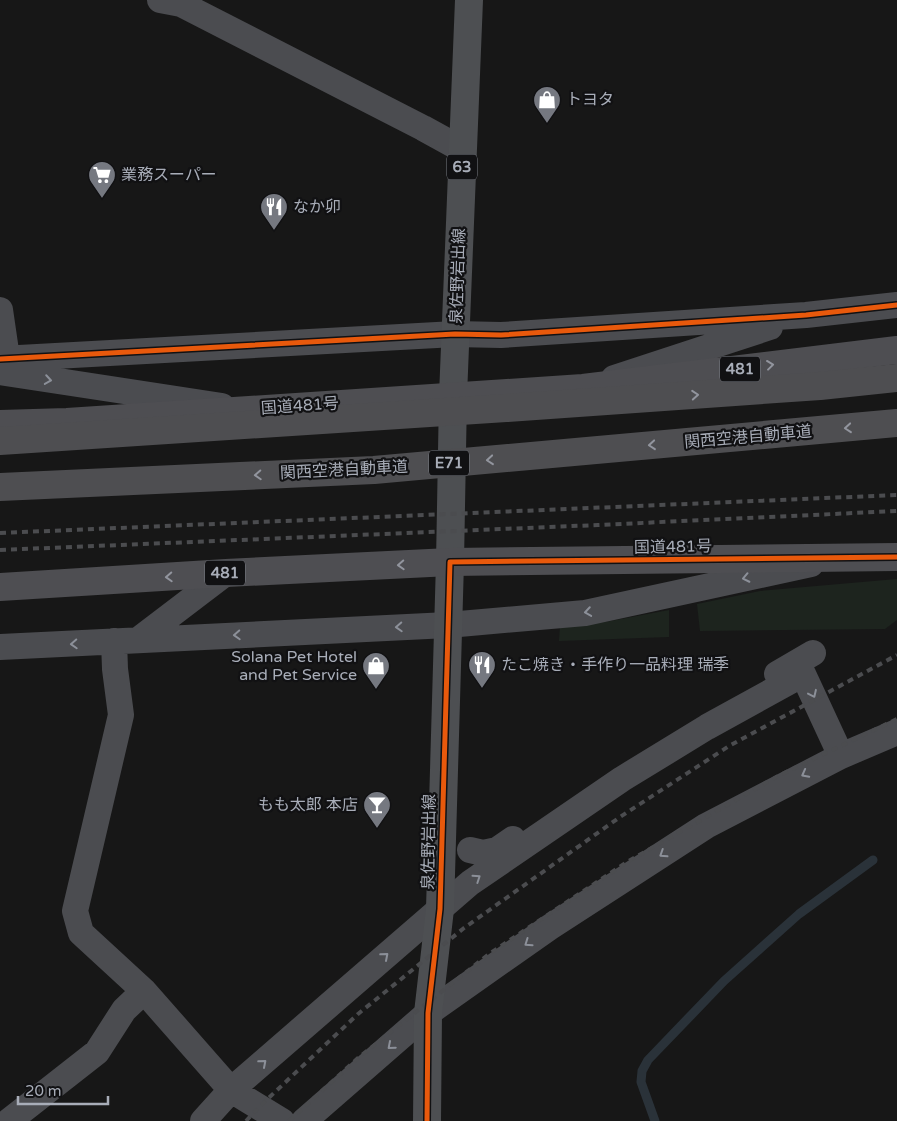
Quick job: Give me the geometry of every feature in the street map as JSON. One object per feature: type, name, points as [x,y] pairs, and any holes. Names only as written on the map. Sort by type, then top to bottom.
[{"type":"highway","name":"国道481号","points":[[0,424],[67,422],[582,388],[897,350]]},
{"type":"highway","points":[[0,441],[820,386],[897,378]]},
{"type":"highway","name":"関西空港自動車道","points":[[0,487],[374,470],[897,423]]},
{"type":"highway","name":"国道481号","points":[[0,587],[450,562],[897,557]]},
{"type":"main road","name":"泉佐野岩出線","points":[[427,1121],[428,1014],[440,909],[453,396],[469,0]]},
{"type":"street","points":[[160,0],[203,7],[463,150]]},
{"type":"street","points":[[2,363],[455,334],[501,335],[806,315],[897,305]]},
{"type":"street","points":[[0,310],[2,363]]},
{"type":"street","points":[[582,388],[806,315]]},
{"type":"street","points":[[2,363],[248,410]]},
{"type":"street","points":[[0,647],[448,625],[586,613],[846,557]]},
{"type":"street","points":[[226,573],[126,641],[115,669],[121,715],[76,911],[81,933],[144,991],[231,1090],[282,1121]]},
{"type":"street","points":[[470,850],[483,853],[497,850],[570,799],[666,737],[813,654]]},
{"type":"street","points":[[202,1121],[231,1090],[470,883],[622,779],[707,728],[803,674],[841,756]]},
{"type":"street","points":[[304,1121],[428,1014],[550,927],[706,826],[841,756],[897,732]]},
{"type":"street","points":[[9,1121],[97,1052],[124,1010],[144,991]]},
{"type":"shaded area","points":[[897,579],[897,620],[885,629],[700,631],[697,604],[760,591]]},
{"type":"shaded area","points":[[669,610],[669,637],[559,641],[560,626],[605,622]]},
{"type":"waterway","points":[[655,1121],[641,1082],[642,1071],[648,1060],[724,981],[799,914],[873,860]]},
{"type":"railway","points":[[0,533],[897,495]]},
{"type":"railway","points":[[0,550],[897,511]]},
{"type":"railway","points":[[246,1121],[358,1014],[464,928],[620,817],[729,746],[897,655]]},
{"type":"railway","points":[[289,1121],[358,1058],[489,954],[627,862],[778,776],[897,719]]},
{"type":"cycle path","points":[[0,359],[455,334],[501,335],[806,315],[897,305]]},
{"type":"cycle path","points":[[427,1121],[428,1013],[440,909],[450,562],[897,557]]},
{"type":"place","name":"トヨタ","points":[[547,124]]},
{"type":"place","name":"業務スーパー","points":[[102,199]]},
{"type":"place","name":"なか卯","points":[[274,231]]},
{"type":"place","name":"たこ焼き・手作り一品料理 瑞季","points":[[482,689]]},
{"type":"place","name":"Solana Pet Hotel and Pet Service","points":[[376,690]]},
{"type":"place","name":"もも太郎 本店","points":[[377,829]]}]
